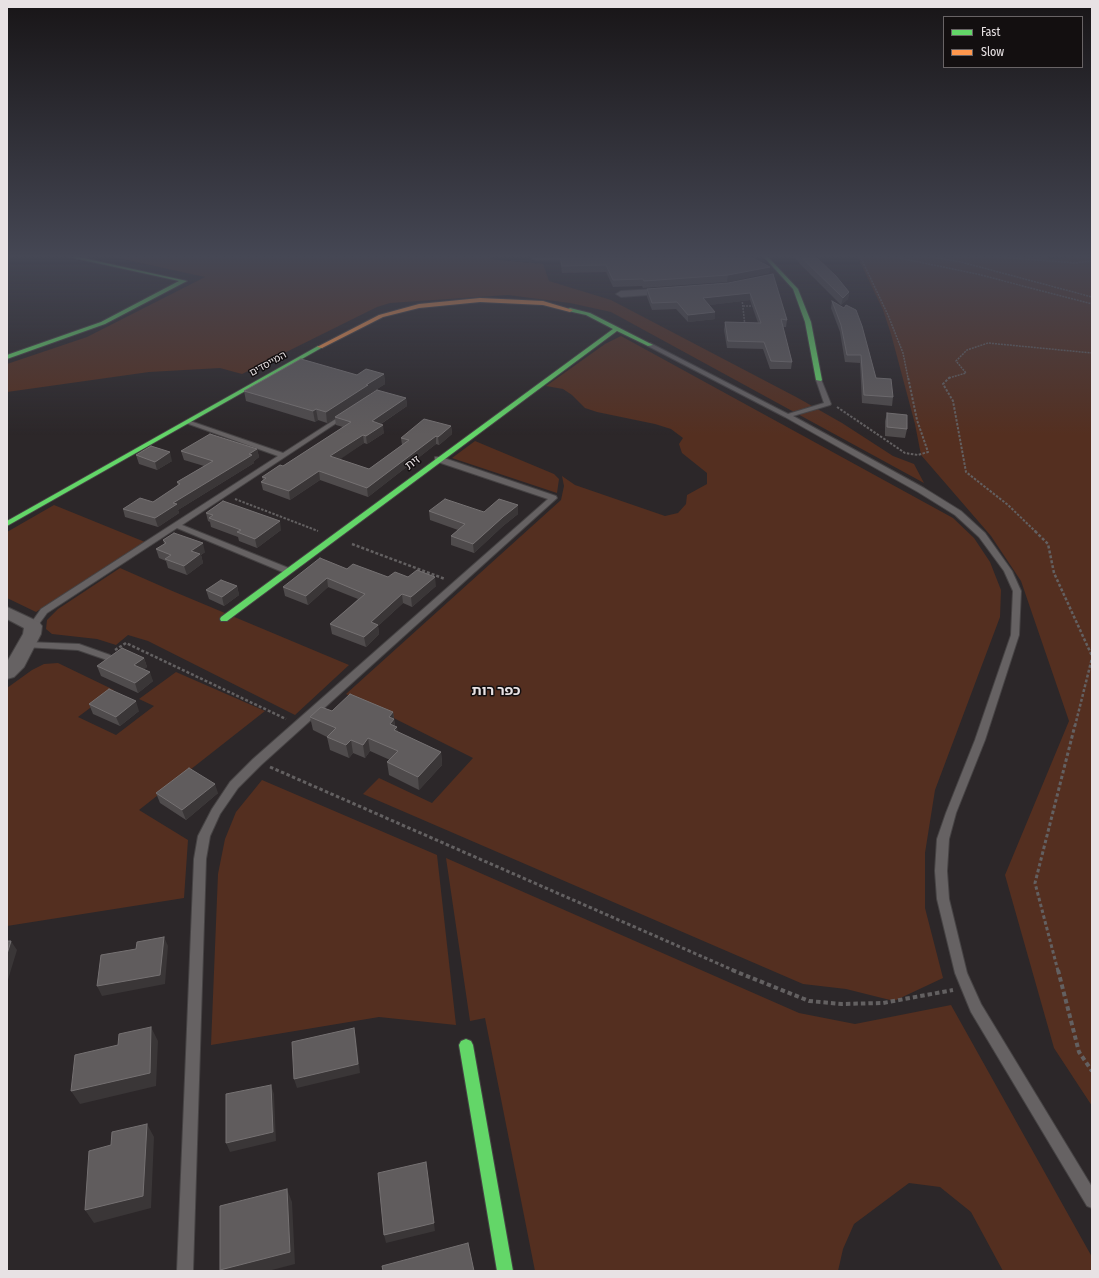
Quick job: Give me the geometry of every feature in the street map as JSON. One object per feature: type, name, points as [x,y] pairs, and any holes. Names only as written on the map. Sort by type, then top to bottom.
[{"type":"street","points":[[7,357],[103,323],[117,316]]},
{"type":"street","name":"המייסדים","points":[[7,524],[361,324],[382,316]]},
{"type":"street","name":"המייסדים","points":[[591,316],[650,345]]},
{"type":"street","points":[[806,316],[819,380]]},
{"type":"street","name":"זית","points":[[224,619],[438,459],[617,328]]},
{"type":"street","points":[[7,612],[33,626],[32,634],[27,645],[17,663],[7,673]]},
{"type":"street","points":[[466,1045],[505,1271]]},
{"type":"lane","points":[[650,345],[787,416],[921,490],[958,513],[970,522],[994,549],[1008,571],[1017,591],[1015,635],[980,740],[951,813],[944,838],[941,871],[942,899],[961,973],[976,1008],[1092,1201]]},
{"type":"lane","points":[[787,416],[828,404],[819,380]]},
{"type":"lane","points":[[33,626],[44,611],[350,412]]},
{"type":"lane","points":[[188,422],[284,455]]},
{"type":"lane","points":[[185,1271],[200,859],[204,836],[216,812],[234,785],[257,762],[553,498],[438,459]]},
{"type":"lane","points":[[176,525],[288,571]]},
{"type":"lane","points":[[27,645],[79,647],[107,656]]},
{"type":"path","points":[[744,316],[746,330]]},
{"type":"path","points":[[828,404],[842,408],[854,420],[905,453],[918,455],[928,452],[916,420],[903,353],[889,316]]},
{"type":"path","points":[[1092,353],[988,343],[967,350],[956,361],[966,373],[950,377],[943,384],[953,401],[966,472],[1008,505],[1048,544],[1054,573],[1092,657],[1035,883],[1079,1052],[1092,1071]]},
{"type":"path","points":[[107,656],[126,642],[299,725]]},
{"type":"path","points":[[257,762],[748,977],[809,1001],[842,1004],[883,1003],[967,988]]},
{"type":"shaded area","points":[[129,316],[360,316],[242,374],[220,368],[149,372],[7,392],[7,364],[87,337]]},
{"type":"shaded area","points":[[618,316],[641,316],[798,398],[842,423],[893,456],[914,464],[924,483]]},
{"type":"shaded area","points":[[885,316],[1092,316],[1092,1106],[1054,1048],[1005,875],[1069,721],[1021,581],[991,536],[921,455],[915,424]]},
{"type":"shaded area","points":[[621,336],[953,518],[974,538],[990,562],[1001,590],[1000,617],[935,790],[925,853],[925,908],[943,978],[894,1001],[846,989],[803,984],[363,794],[379,778],[432,803],[473,758],[346,694],[561,500],[564,486],[562,476],[575,485],[665,516],[678,513],[686,504],[687,495],[707,484],[707,473],[682,453],[679,444],[683,438],[671,429],[585,408],[572,395],[563,389],[546,386],[605,344]]},
{"type":"shaded area","points":[[475,441],[554,474],[559,479],[557,493],[452,458]]},
{"type":"shaded area","points":[[54,505],[145,542],[36,612],[7,598],[7,532]]},
{"type":"shaded area","points":[[120,568],[349,665],[295,715],[148,641],[128,635],[116,645],[97,639],[52,634],[46,629],[47,620],[58,609]]},
{"type":"shaded area","points":[[58,663],[114,690],[78,717],[116,735],[154,706],[139,699],[176,672],[265,711],[139,810],[188,840],[184,898],[7,926],[7,688],[32,670],[44,664]]},
{"type":"shaded area","points":[[262,780],[437,855],[456,1025],[379,1017],[211,1045],[218,874],[225,839],[236,812]]},
{"type":"shaded area","points":[[446,858],[799,1013],[855,1024],[951,1005],[1092,1257],[1092,1271],[1003,1271],[971,1212],[940,1187],[909,1183],[854,1224],[843,1249],[838,1271],[535,1271],[485,1018],[470,1021]]},
{"type":"building","points":[[758,316],[786,316],[787,320],[781,319],[792,362],[771,361],[764,342],[728,341],[725,322],[761,323]]},
{"type":"building","points":[[837,316],[858,316],[876,378],[891,379],[893,397],[864,395],[861,355],[847,355],[841,325]]},
{"type":"building","points":[[301,359],[357,375],[366,369],[384,374],[326,412],[316,409],[313,411],[244,391]]},
{"type":"building","points":[[377,390],[406,398],[372,421],[383,425],[366,436],[363,435],[330,456],[369,469],[409,440],[401,438],[424,419],[451,426],[367,488],[319,471],[289,491],[261,482],[266,478],[262,477],[280,465],[283,466],[351,422],[335,417]]},
{"type":"building","points":[[887,413],[907,415],[907,429],[887,427]]},
{"type":"building","points":[[210,434],[257,449],[249,454],[252,455],[173,503],[177,504],[155,518],[123,509],[140,498],[153,502],[180,484],[177,482],[213,461],[181,451]]},
{"type":"building","points":[[151,446],[170,452],[155,462],[136,455]]},
{"type":"building","points":[[445,499],[484,512],[499,499],[518,505],[473,544],[451,536],[465,524],[429,511]]},
{"type":"building","points":[[223,501],[280,521],[255,539],[237,532],[241,530],[209,518],[213,515],[206,513]]},
{"type":"building","points":[[174,533],[203,543],[191,551],[200,554],[184,566],[165,559],[171,555],[156,549],[166,543],[163,540]]},
{"type":"building","points":[[320,558],[347,569],[353,564],[388,577],[395,572],[408,577],[417,570],[435,577],[411,597],[402,594],[371,622],[378,625],[364,637],[330,624],[365,594],[327,578],[306,596],[283,587]]},
{"type":"building","points":[[221,580],[237,586],[222,597],[206,590]]},
{"type":"building","points":[[122,648],[144,658],[134,665],[150,672],[135,683],[97,666]]},
{"type":"building","points":[[109,689],[136,701],[116,717],[89,704]]},
{"type":"building","points":[[350,694],[393,712],[389,717],[394,719],[390,724],[397,727],[394,730],[441,752],[418,777],[387,762],[398,751],[368,738],[363,745],[351,740],[346,745],[327,737],[336,728],[310,717],[321,707],[332,711]]},
{"type":"building","points":[[189,768],[215,784],[182,810],[156,793]]},
{"type":"building","points":[[164,937],[160,975],[97,986],[101,955],[136,949],[137,942]]},
{"type":"building","points":[[7,941],[11,941],[7,954]]},
{"type":"building","points":[[151,1027],[150,1073],[71,1091],[75,1055],[118,1045],[119,1034]]},
{"type":"building","points":[[354,1028],[358,1064],[294,1079],[292,1042]]},
{"type":"building","points":[[271,1085],[273,1132],[226,1143],[226,1094]]},
{"type":"building","points":[[147,1124],[143,1196],[85,1210],[89,1151],[111,1145],[112,1132]]},
{"type":"building","points":[[426,1162],[434,1223],[384,1235],[378,1173]]},
{"type":"building","points":[[287,1189],[290,1252],[220,1270],[220,1206]]},
{"type":"building","points":[[468,1243],[474,1271],[383,1271],[382,1266]]},
{"type":"traffic: fast","points":[[7,357],[103,323],[117,316]]},
{"type":"traffic: fast","points":[[591,316],[650,345]]},
{"type":"traffic: fast","points":[[805,316],[819,380]]},
{"type":"traffic: fast","points":[[224,619],[617,328]]},
{"type":"traffic: fast","points":[[7,524],[320,347]]},
{"type":"traffic: fast","points":[[466,1045],[505,1271]]},
{"type":"traffic: slow","points":[[320,347],[382,316]]},
{"type":"district","name":"כפר רות","points":[[496,691]]}]
